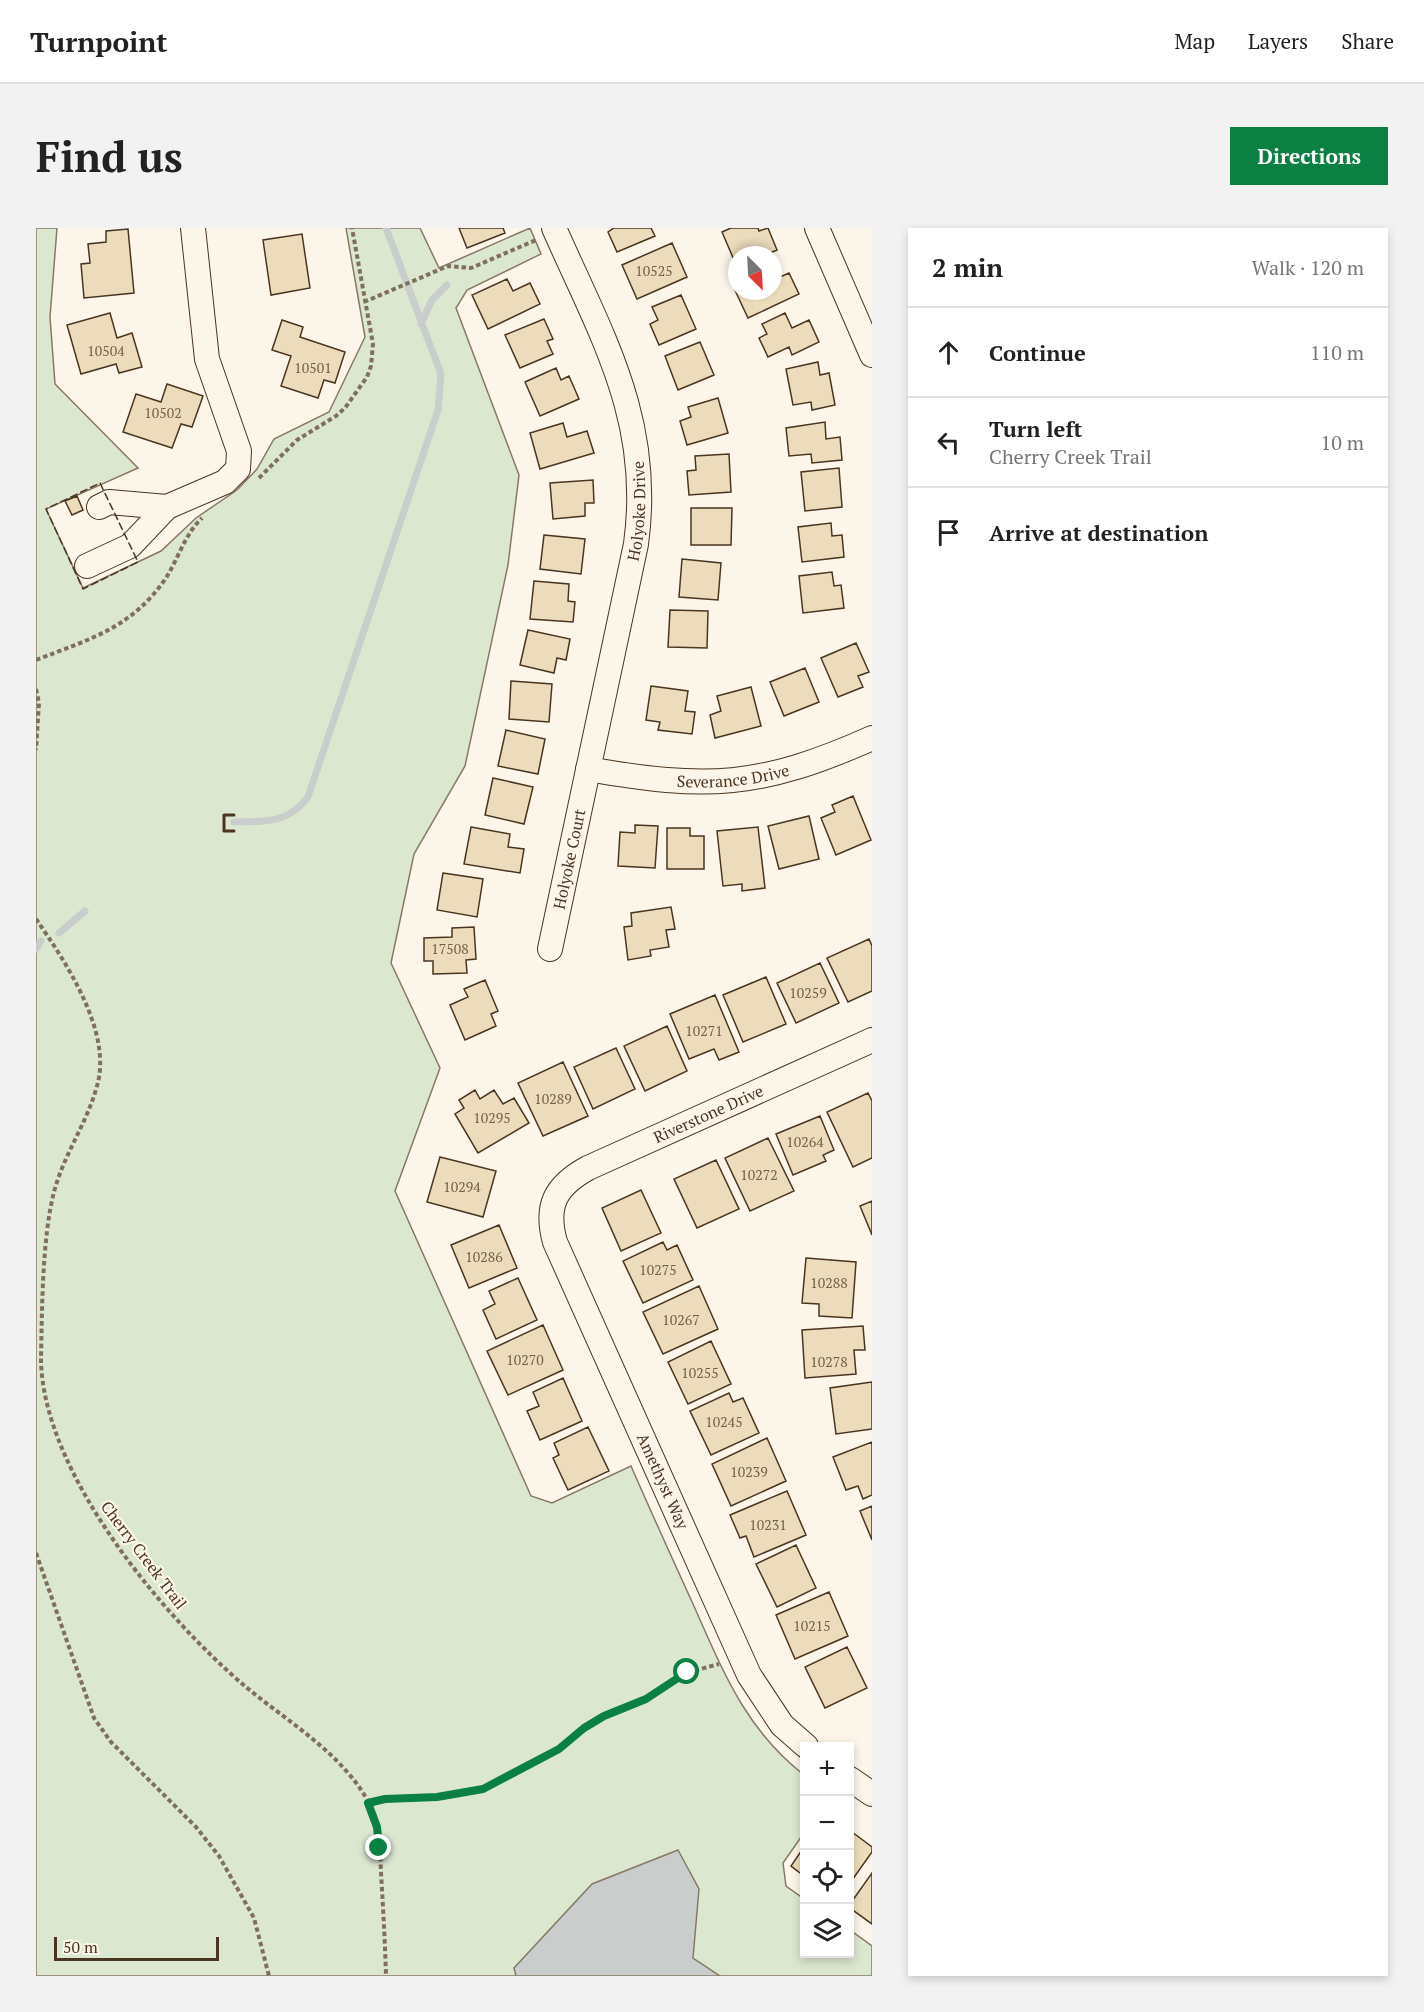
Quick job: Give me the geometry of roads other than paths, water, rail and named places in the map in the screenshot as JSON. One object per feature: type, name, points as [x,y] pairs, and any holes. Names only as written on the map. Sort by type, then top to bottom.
[{"type":"street","points":[[87,566],[130,546],[168,507],[225,482],[238,469],[239,451],[210,372],[193,228]]},
{"type":"street","points":[[817,228],[872,355]]},
{"type":"street","name":"Holyoke Drive","points":[[545,234],[626,396],[634,429],[639,472],[636,544],[588,769]]},
{"type":"street","points":[[99,507],[109,502],[168,507]]},
{"type":"street","name":"Severance Drive","points":[[588,769],[685,783],[747,780],[813,764],[872,738]]},
{"type":"street","name":"Holyoke Court","points":[[550,949],[588,769]]},
{"type":"street","name":"Riverstone Drive","points":[[554,1200],[572,1177],[588,1168],[872,1040]]},
{"type":"street","name":"Amethyst Way","points":[[554,1200],[550,1215],[555,1242],[749,1675],[782,1725],[801,1742]]},
{"type":"street","points":[[854,1782],[872,1794]]},
{"type":"waterway","points":[[234,822],[266,821],[284,816],[301,806],[308,797],[438,410],[441,374],[386,228]]},
{"type":"waterway","points":[[421,324],[432,300],[447,285]]},
{"type":"waterway","points":[[59,933],[85,911]]},
{"type":"waterway","points":[[36,949],[41,941]]}]
